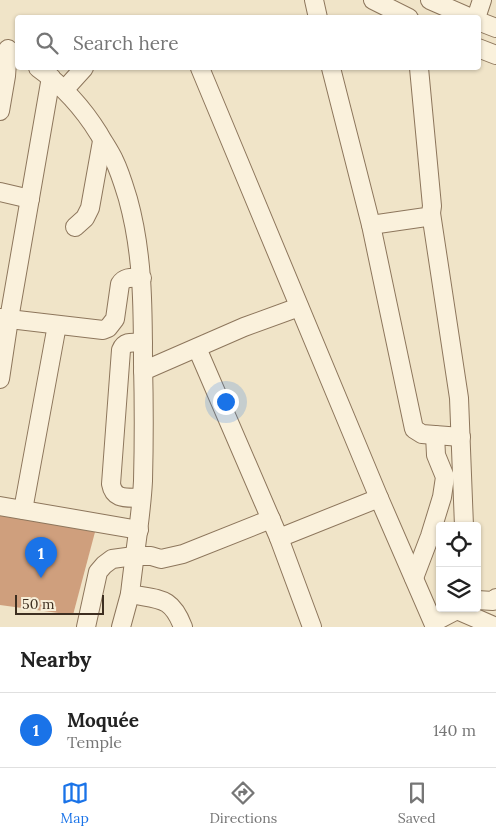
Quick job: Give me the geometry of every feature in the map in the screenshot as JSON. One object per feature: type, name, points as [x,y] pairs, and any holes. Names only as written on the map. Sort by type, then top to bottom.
[{"type":"street","points":[[314,0],[317,15]]},
{"type":"street","points":[[373,0],[403,15]]},
{"type":"street","points":[[430,0],[464,15]]},
{"type":"street","points":[[477,15],[482,0]]},
{"type":"street","points":[[481,22],[496,28]]},
{"type":"street","points":[[0,111],[9,49]]},
{"type":"street","points":[[481,49],[496,55]]},
{"type":"street","points":[[65,89],[82,70]]},
{"type":"street","points":[[201,70],[379,498],[434,625],[454,612]]},
{"type":"street","points":[[332,70],[372,225],[414,429],[422,434],[462,437]]},
{"type":"street","points":[[420,70],[432,206],[431,213],[459,398],[464,522]]},
{"type":"street","points":[[45,72],[65,89],[90,120],[114,160],[124,184],[139,252],[142,278],[144,371],[143,482],[130,594],[121,627]]},
{"type":"street","points":[[0,379],[4,319],[30,199],[45,72]]},
{"type":"street","points":[[75,227],[90,208],[102,140]]},
{"type":"street","points":[[0,192],[30,199]]},
{"type":"street","points":[[372,225],[426,218],[431,213]]},
{"type":"street","points":[[4,319],[103,330],[108,328],[115,319],[120,284],[125,278],[142,278]]},
{"type":"street","points":[[144,371],[244,327],[300,307]]},
{"type":"street","points":[[23,510],[57,325]]},
{"type":"street","points":[[141,498],[119,497],[113,492],[111,484],[121,350],[126,343],[143,342]]},
{"type":"street","points":[[197,348],[279,538],[312,627]]},
{"type":"street","points":[[414,578],[442,497],[444,476],[436,455],[435,435]]},
{"type":"street","points":[[279,538],[379,498]]},
{"type":"street","points":[[0,506],[138,530]]},
{"type":"street","points":[[86,627],[98,572],[104,564],[112,559],[134,556],[161,558],[183,554],[271,519]]},
{"type":"street","points":[[130,594],[164,600],[178,614],[184,627]]},
{"type":"street","points":[[481,600],[493,601],[496,598]]},
{"type":"street","points":[[464,612],[496,627]]},
{"type":"building","points":[[0,515],[95,532],[73,615],[0,605]]},
{"type":"place","name":"Moquée","points":[[41,578]]}]
